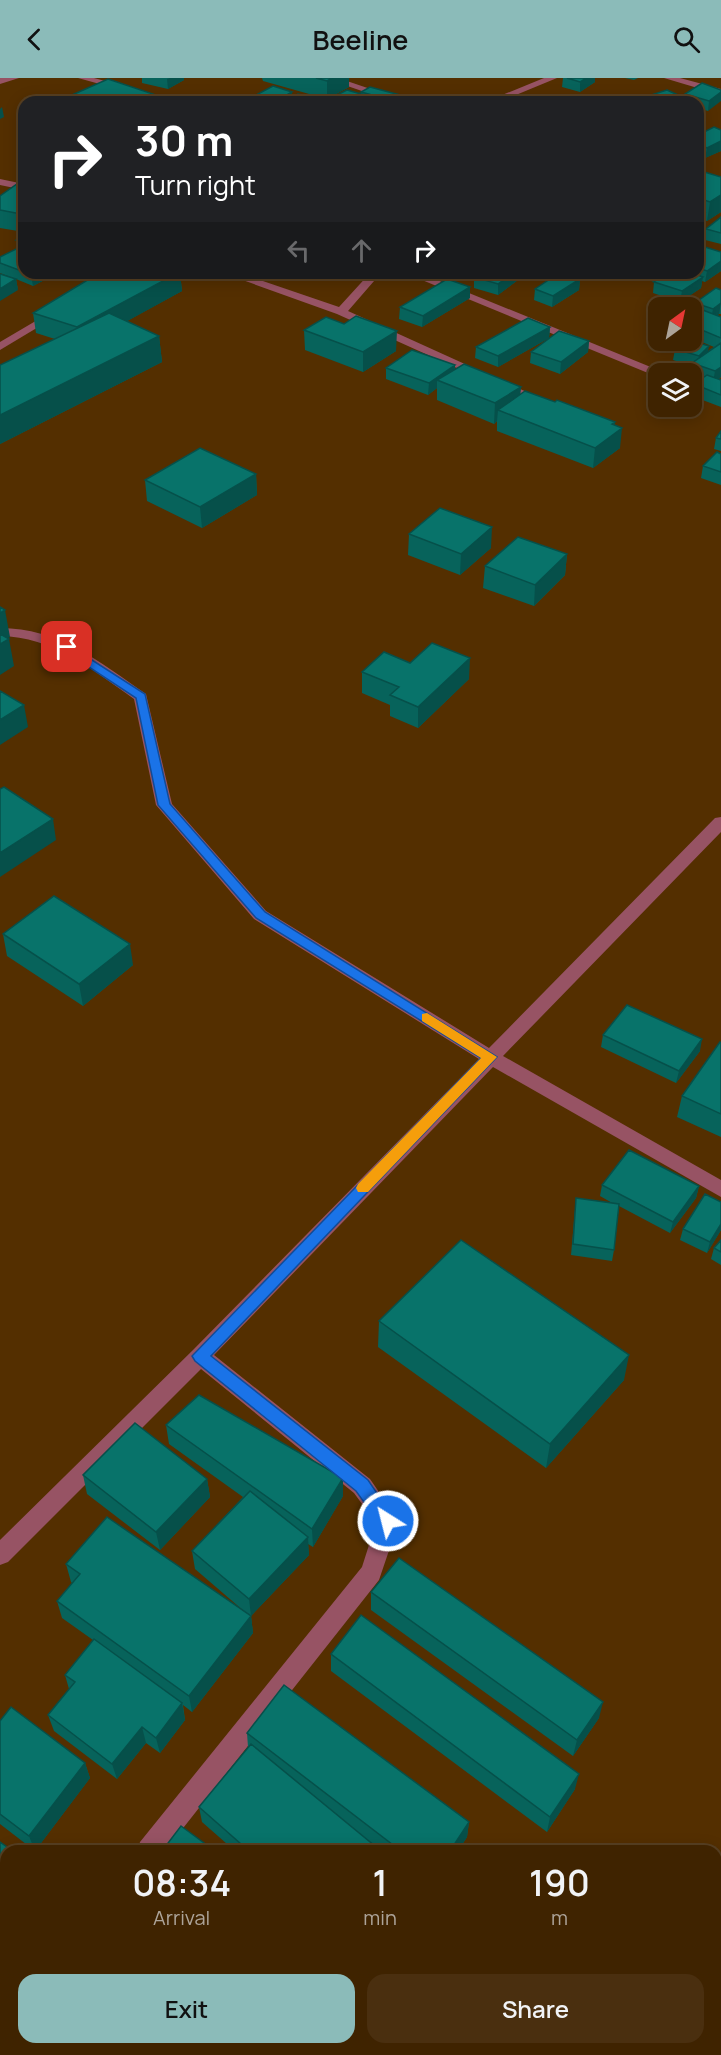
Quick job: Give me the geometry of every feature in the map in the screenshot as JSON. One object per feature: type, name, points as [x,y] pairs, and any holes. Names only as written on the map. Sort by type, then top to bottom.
[{"type":"street","points":[[0,81],[14,78]]},
{"type":"street","points":[[83,78],[153,96]]},
{"type":"street","points":[[329,78],[385,96]]},
{"type":"street","points":[[669,78],[721,92]]},
{"type":"street","points":[[535,95],[550,79]]},
{"type":"street","points":[[506,96],[550,79]]},
{"type":"street","points":[[0,182],[18,186]]},
{"type":"street","points":[[704,254],[721,259]]},
{"type":"street","points":[[245,279],[341,312],[555,407]]},
{"type":"street","points":[[341,312],[371,279]]},
{"type":"street","points":[[425,279],[648,367]]},
{"type":"street","points":[[0,347],[69,304]]},
{"type":"street","points":[[0,632],[19,630],[67,647],[141,697],[164,805],[261,915],[490,1057],[721,1189]]},
{"type":"street","points":[[0,1555],[200,1356],[721,822]]},
{"type":"street","points":[[154,1845],[370,1573],[388,1521],[362,1486],[200,1356]]},
{"type":"building","points":[[316,78],[332,78],[327,81]]},
{"type":"building","points":[[567,78],[586,78],[580,82]]},
{"type":"building","points":[[108,79],[159,96],[75,96],[72,95]]},
{"type":"building","points":[[702,83],[721,90],[709,101],[704,100],[704,96],[685,94]]},
{"type":"building","points":[[273,86],[292,92],[285,96],[256,95]]},
{"type":"building","points":[[370,87],[404,96],[376,96],[361,92]]},
{"type":"building","points":[[347,90],[368,96],[335,96]]},
{"type":"building","points":[[667,90],[680,96],[648,96]]},
{"type":"building","points":[[714,127],[721,130],[721,141],[707,148],[704,147],[704,132]]},
{"type":"building","points":[[704,172],[721,177],[721,195],[710,202],[704,200]]},
{"type":"building","points":[[18,183],[18,213],[0,210],[0,196]]},
{"type":"building","points":[[721,217],[721,233],[706,229]]},
{"type":"building","points":[[704,248],[721,252],[721,261],[707,271],[704,270]]},
{"type":"building","points":[[18,250],[18,270],[0,263],[0,257]]},
{"type":"building","points":[[0,274],[16,279],[0,289]]},
{"type":"building","points":[[89,279],[167,279],[77,327],[33,313]]},
{"type":"building","points":[[447,279],[470,287],[423,316],[400,307]]},
{"type":"building","points":[[481,279],[505,279],[498,284]]},
{"type":"building","points":[[550,279],[580,279],[553,296],[535,289]]},
{"type":"building","points":[[658,279],[700,279],[682,291],[654,282]]},
{"type":"building","points":[[716,288],[721,290],[721,303],[713,309],[702,305],[702,298]]},
{"type":"building","points":[[702,310],[721,317],[721,338],[702,330]]},
{"type":"building","points":[[109,313],[159,336],[0,415],[0,365]]},
{"type":"building","points":[[356,316],[397,331],[363,352],[304,330],[326,317],[344,324]]},
{"type":"building","points":[[528,318],[550,327],[498,356],[476,347]]},
{"type":"building","points":[[559,331],[589,341],[561,362],[531,352]]},
{"type":"building","points":[[721,343],[721,367],[715,371],[702,366],[702,363],[692,363]]},
{"type":"building","points":[[702,344],[709,346],[699,356],[682,351],[702,351]]},
{"type":"building","points":[[412,350],[455,365],[429,383],[386,368]]},
{"type":"building","points":[[464,364],[521,387],[495,403],[437,380]]},
{"type":"building","points":[[707,375],[721,380],[721,395],[702,387],[702,378]]},
{"type":"building","points":[[525,391],[555,402],[557,400],[615,422],[612,424],[622,428],[595,448],[498,410]]},
{"type":"building","points":[[200,448],[256,474],[200,507],[145,480]]},
{"type":"building","points":[[717,452],[721,454],[721,472],[703,466]]},
{"type":"building","points":[[440,508],[492,527],[461,554],[409,534]]},
{"type":"building","points":[[518,537],[567,554],[535,585],[485,566]]},
{"type":"building","points":[[0,634],[9,639],[0,644]]},
{"type":"building","points":[[432,643],[470,658],[418,707],[390,695],[399,687],[362,672],[384,652],[410,663]]},
{"type":"building","points":[[0,691],[24,705],[0,720]]},
{"type":"building","points":[[4,787],[53,819],[0,853],[0,789]]},
{"type":"building","points":[[54,896],[130,944],[79,984],[3,934]]},
{"type":"building","points":[[627,1005],[702,1039],[679,1071],[603,1035]]},
{"type":"building","points":[[721,1043],[721,1114],[682,1096]]},
{"type":"building","points":[[629,1150],[699,1186],[673,1222],[602,1185]]},
{"type":"building","points":[[705,1194],[721,1202],[721,1224],[710,1242],[683,1229]]},
{"type":"building","points":[[576,1198],[619,1204],[614,1250],[573,1244]]},
{"type":"building","points":[[461,1240],[629,1355],[550,1444],[379,1321]]},
{"type":"building","points":[[721,1240],[721,1252],[714,1248]]},
{"type":"building","points":[[199,1395],[343,1478],[312,1529],[166,1425]]},
{"type":"building","points":[[135,1423],[207,1479],[156,1532],[83,1475]]},
{"type":"building","points":[[250,1491],[308,1537],[249,1599],[192,1551]]},
{"type":"building","points":[[107,1517],[251,1616],[189,1696],[57,1601],[80,1574],[66,1564]]},
{"type":"building","points":[[399,1558],[603,1702],[577,1740],[371,1592]]},
{"type":"building","points":[[361,1615],[579,1774],[550,1817],[331,1654]]},
{"type":"building","points":[[94,1639],[182,1703],[156,1738],[142,1727],[112,1764],[48,1715],[75,1682],[65,1675]]},
{"type":"building","points":[[284,1685],[469,1822],[454,1845],[393,1845],[247,1733]]},
{"type":"building","points":[[11,1707],[85,1763],[29,1836],[0,1814],[0,1721]]},
{"type":"building","points":[[251,1744],[374,1845],[242,1845],[199,1807]]},
{"type":"building","points":[[181,1826],[207,1845],[167,1845]]},
{"type":"slow traffic","points":[[363,1188],[490,1057],[427,1018]]},
{"type":"route","points":[[67,647],[141,697],[164,805],[261,915],[490,1057],[200,1356],[362,1486],[388,1521]]}]
